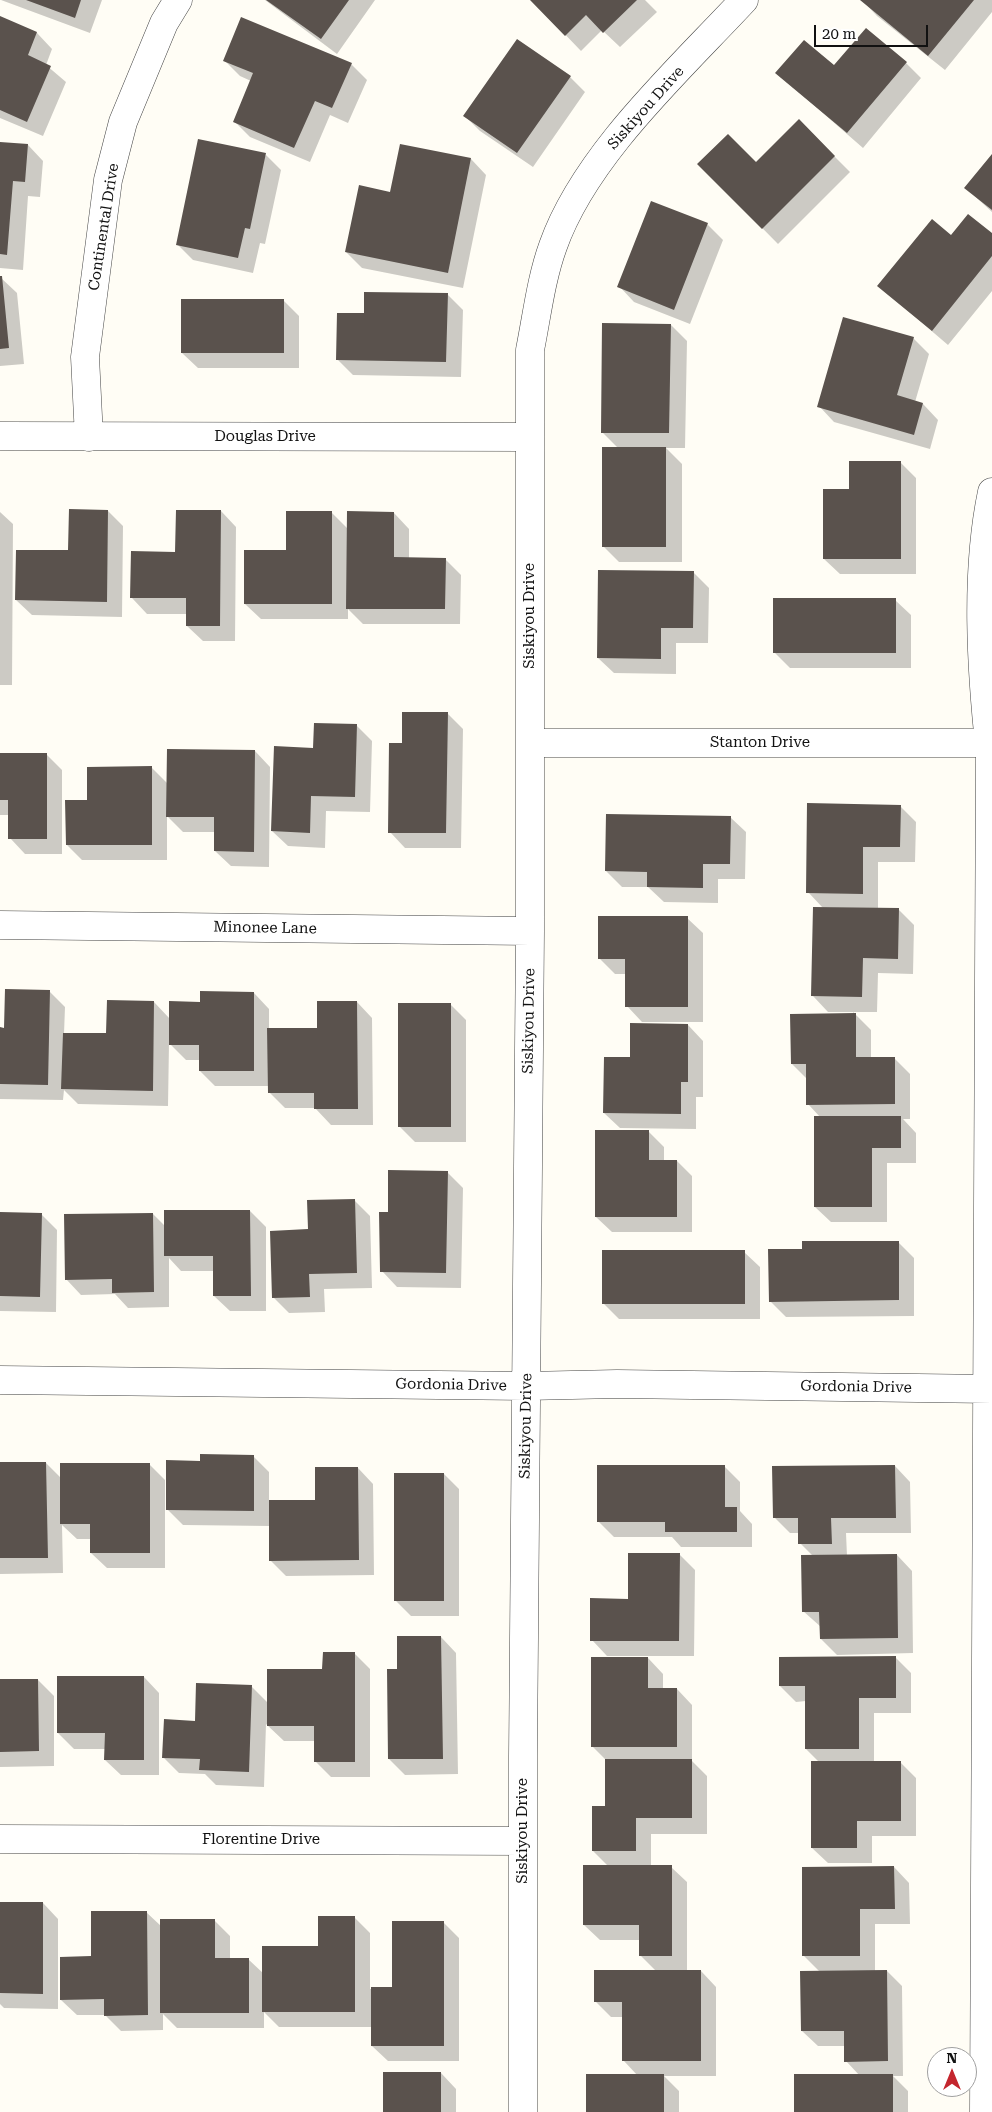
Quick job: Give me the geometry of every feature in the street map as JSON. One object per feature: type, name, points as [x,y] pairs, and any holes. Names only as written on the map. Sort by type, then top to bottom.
[{"type":"street","name":"Continental Drive","points":[[89,437],[85,357],[108,180],[123,122],[164,23],[178,0]]},
{"type":"street","name":"Siskiyou Drive","points":[[523,2112],[523,1841],[531,743],[530,350],[553,246],[579,192],[613,141],[744,0]]},
{"type":"street","name":"Douglas Drive","points":[[0,436],[530,437]]},
{"type":"street","points":[[984,2112],[991,743],[983,672],[983,565],[986,519],[992,492]]},
{"type":"street","name":"Stanton Drive","points":[[531,743],[991,743]]},
{"type":"street","name":"Minonee Lane","points":[[0,925],[530,931]]},
{"type":"street","name":"Gordonia Drive","points":[[0,1380],[526,1386],[617,1384],[989,1389]]},
{"type":"street","name":"Florentine Drive","points":[[0,1839],[523,1841]]},
{"type":"building","points":[[26,0],[81,0],[75,18]]},
{"type":"building","points":[[266,0],[349,0],[321,39]]},
{"type":"building","points":[[530,0],[637,0],[603,33],[586,15],[565,36]]},
{"type":"building","points":[[860,0],[974,0],[928,56]]},
{"type":"building","points":[[0,16],[37,32],[28,55],[51,66],[27,122],[0,110]]},
{"type":"building","points":[[241,17],[352,63],[332,108],[315,101],[294,148],[233,122],[253,73],[223,61]]},
{"type":"building","points":[[866,28],[907,62],[847,133],[775,73],[804,40],[834,65]]},
{"type":"building","points":[[517,39],[571,76],[517,153],[463,116]]},
{"type":"building","points":[[799,119],[835,156],[762,229],[697,164],[728,134],[756,162]]},
{"type":"building","points":[[198,139],[266,153],[250,229],[245,228],[238,258],[176,245]]},
{"type":"building","points":[[0,142],[28,144],[25,182],[13,181],[7,255],[0,254]]},
{"type":"building","points":[[400,144],[471,158],[448,273],[345,252],[359,185],[390,192]]},
{"type":"building","points":[[992,154],[992,210],[964,188]]},
{"type":"building","points":[[651,201],[708,223],[674,310],[617,287]]},
{"type":"building","points":[[968,214],[992,233],[992,256],[932,331],[877,286],[932,219],[951,235]]},
{"type":"building","points":[[0,276],[2,276],[9,348],[0,349]]},
{"type":"building","points":[[364,292],[448,293],[446,362],[336,360],[337,313],[364,313]]},
{"type":"building","points":[[181,299],[284,299],[284,353],[181,353]]},
{"type":"building","points":[[843,317],[914,337],[897,395],[923,403],[914,435],[817,407]]},
{"type":"building","points":[[602,323],[671,324],[669,433],[601,433]]},
{"type":"building","points":[[602,447],[666,447],[666,547],[602,547]]},
{"type":"building","points":[[849,461],[901,461],[901,559],[823,559],[823,489],[849,489]]},
{"type":"building","points":[[69,509],[108,510],[107,602],[15,600],[16,550],[68,550]]},
{"type":"building","points":[[176,510],[221,510],[220,626],[186,626],[186,598],[130,598],[131,551],[175,552]]},
{"type":"building","points":[[286,511],[332,511],[332,604],[244,604],[244,550],[286,550]]},
{"type":"building","points":[[347,511],[394,512],[394,557],[446,558],[445,609],[346,609]]},
{"type":"building","points":[[598,570],[694,571],[693,628],[661,628],[661,659],[597,658]]},
{"type":"building","points":[[773,598],[896,598],[896,653],[773,653]]},
{"type":"building","points":[[402,712],[448,712],[446,833],[388,833],[389,743],[402,743]]},
{"type":"building","points":[[314,723],[357,724],[355,797],[311,796],[310,833],[271,831],[274,746],[313,748]]},
{"type":"building","points":[[167,749],[255,750],[254,852],[214,851],[214,817],[166,817]]},
{"type":"building","points":[[0,753],[47,753],[47,839],[8,839],[8,800],[0,800]]},
{"type":"building","points":[[152,766],[152,845],[66,845],[65,800],[87,800],[87,767]]},
{"type":"building","points":[[807,803],[901,805],[900,847],[863,847],[863,894],[806,893]]},
{"type":"building","points":[[606,814],[731,816],[730,864],[703,864],[703,888],[647,887],[647,872],[605,871]]},
{"type":"building","points":[[813,907],[899,908],[898,959],[863,958],[862,997],[811,996]]},
{"type":"building","points":[[598,916],[688,916],[688,1007],[625,1007],[625,959],[598,959]]},
{"type":"building","points":[[5,989],[50,990],[48,1085],[0,1084],[0,1027],[4,1028]]},
{"type":"building","points":[[200,991],[254,992],[254,1071],[199,1071],[199,1045],[169,1045],[169,1001],[200,1002]]},
{"type":"building","points":[[107,1000],[154,1001],[153,1091],[61,1089],[63,1033],[106,1033]]},
{"type":"building","points":[[317,1001],[357,1001],[358,1109],[314,1109],[314,1093],[268,1093],[267,1028],[317,1028]]},
{"type":"building","points":[[398,1003],[451,1003],[451,1127],[398,1127]]},
{"type":"building","points":[[856,1013],[856,1057],[895,1057],[895,1104],[806,1105],[806,1064],[791,1064],[790,1014]]},
{"type":"building","points":[[630,1023],[688,1024],[688,1082],[681,1082],[681,1114],[603,1113],[604,1057],[630,1057]]},
{"type":"building","points":[[814,1116],[901,1116],[901,1148],[872,1148],[872,1207],[814,1207]]},
{"type":"building","points":[[595,1130],[649,1130],[649,1160],[677,1160],[677,1217],[595,1217]]},
{"type":"building","points":[[388,1170],[448,1171],[446,1273],[380,1272],[379,1212],[388,1212]]},
{"type":"building","points":[[355,1199],[357,1273],[309,1274],[310,1297],[272,1298],[270,1231],[308,1229],[307,1200]]},
{"type":"building","points":[[164,1210],[250,1210],[251,1296],[213,1296],[213,1256],[164,1256]]},
{"type":"building","points":[[0,1212],[42,1213],[40,1297],[0,1296]]},
{"type":"building","points":[[153,1213],[154,1292],[112,1293],[112,1279],[65,1280],[64,1214]]},
{"type":"building","points":[[802,1241],[899,1241],[899,1300],[769,1302],[768,1249],[802,1249]]},
{"type":"building","points":[[602,1250],[745,1250],[745,1304],[602,1304]]},
{"type":"building","points":[[200,1454],[254,1455],[254,1511],[166,1510],[166,1460],[200,1461]]},
{"type":"building","points":[[0,1462],[46,1462],[48,1558],[0,1558]]},
{"type":"building","points":[[60,1463],[150,1463],[150,1553],[90,1553],[90,1524],[60,1524]]},
{"type":"building","points":[[597,1465],[725,1465],[725,1507],[737,1507],[737,1532],[665,1532],[665,1522],[597,1522]]},
{"type":"building","points":[[895,1465],[896,1518],[831,1518],[832,1544],[798,1544],[798,1518],[773,1518],[772,1466]]},
{"type":"building","points":[[315,1467],[358,1467],[359,1560],[269,1561],[269,1500],[315,1500]]},
{"type":"building","points":[[394,1473],[444,1473],[444,1601],[394,1601]]},
{"type":"building","points":[[628,1553],[680,1553],[679,1641],[590,1641],[590,1598],[628,1599]]},
{"type":"building","points":[[897,1554],[898,1638],[820,1639],[819,1612],[802,1612],[801,1555]]},
{"type":"building","points":[[397,1636],[441,1636],[443,1759],[388,1759],[387,1669],[397,1669]]},
{"type":"building","points":[[323,1652],[355,1652],[355,1762],[314,1762],[314,1726],[267,1726],[267,1669],[322,1669]]},
{"type":"building","points":[[896,1656],[896,1698],[859,1698],[859,1749],[805,1749],[805,1686],[779,1686],[779,1657]]},
{"type":"building","points":[[591,1657],[648,1657],[648,1688],[677,1688],[677,1747],[591,1747]]},
{"type":"building","points":[[57,1676],[144,1676],[144,1760],[104,1760],[105,1733],[57,1733]]},
{"type":"building","points":[[0,1679],[38,1679],[39,1751],[0,1752]]},
{"type":"building","points":[[196,1683],[252,1685],[249,1772],[199,1770],[200,1759],[162,1758],[164,1719],[195,1721]]},
{"type":"building","points":[[605,1759],[692,1759],[692,1818],[636,1818],[636,1851],[592,1851],[592,1806],[605,1806]]},
{"type":"building","points":[[811,1761],[901,1761],[901,1821],[857,1821],[857,1848],[811,1848]]},
{"type":"building","points":[[583,1865],[672,1865],[672,1956],[639,1956],[639,1925],[583,1925]]},
{"type":"building","points":[[894,1866],[895,1909],[860,1909],[860,1956],[802,1956],[802,1867]]},
{"type":"building","points":[[0,1902],[43,1902],[43,1994],[0,1993]]},
{"type":"building","points":[[91,1911],[147,1911],[148,2015],[104,2016],[104,1999],[60,2000],[60,1957],[91,1956]]},
{"type":"building","points":[[318,1916],[355,1916],[355,2012],[262,2012],[262,1946],[318,1946]]},
{"type":"building","points":[[160,1919],[215,1919],[215,1958],[249,1958],[249,2013],[160,2013]]},
{"type":"building","points":[[392,1921],[444,1921],[444,2046],[371,2046],[371,1987],[392,1987]]},
{"type":"building","points":[[594,1970],[701,1970],[701,2061],[622,2061],[622,2002],[594,2002]]},
{"type":"building","points":[[887,1970],[888,2061],[844,2062],[844,2031],[801,2031],[800,1971]]},
{"type":"building","points":[[383,2072],[441,2072],[441,2112],[383,2112]]},
{"type":"building","points":[[586,2074],[664,2074],[664,2112],[586,2112]]},
{"type":"building","points":[[794,2074],[893,2074],[893,2112],[794,2112]]}]
